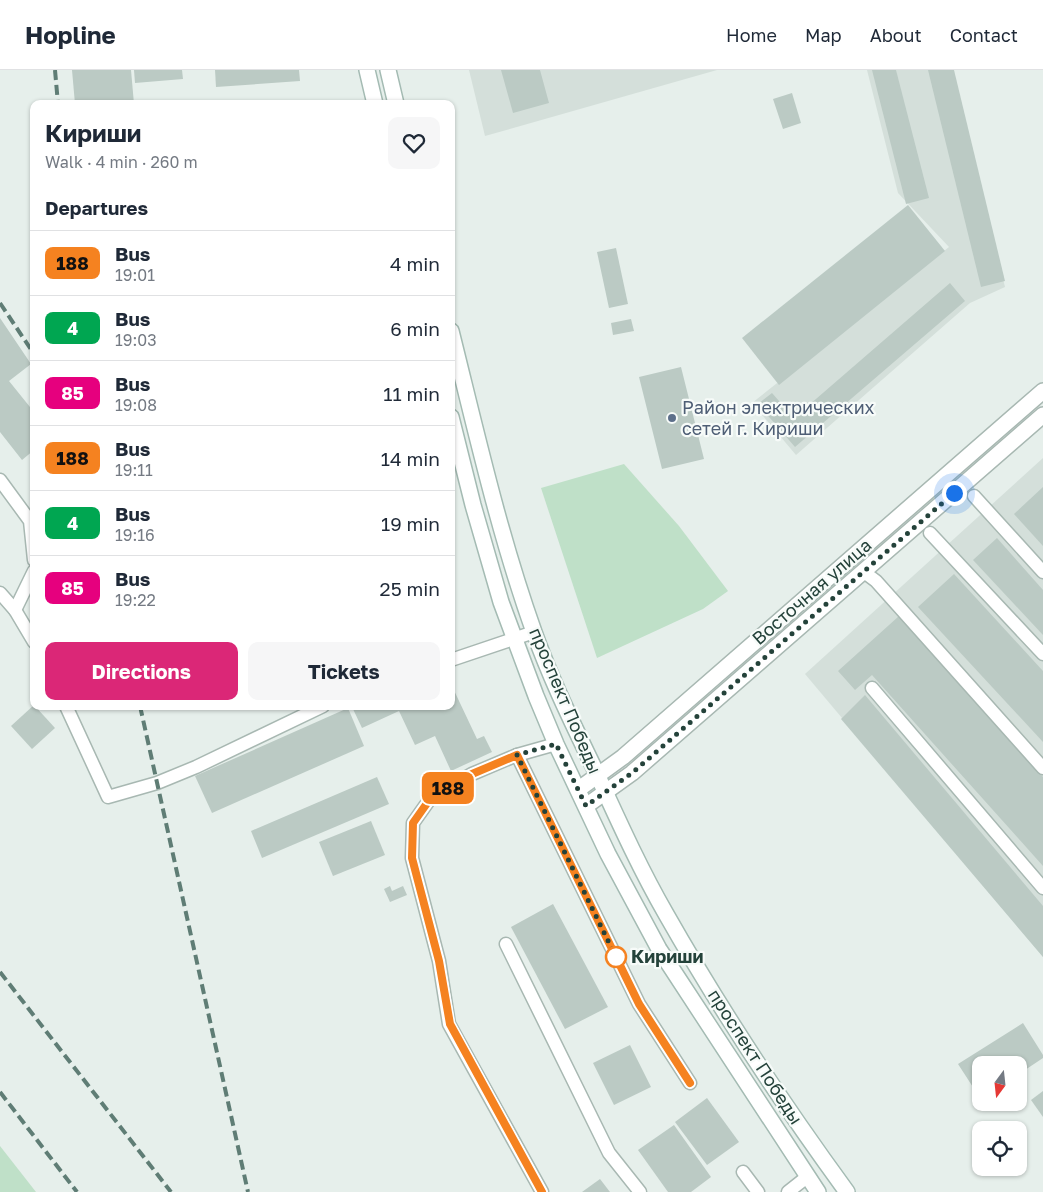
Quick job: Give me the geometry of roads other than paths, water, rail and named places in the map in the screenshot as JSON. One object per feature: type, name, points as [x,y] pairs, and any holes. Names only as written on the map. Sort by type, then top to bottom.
[{"type":"main road","points":[[367,70],[374,100]]},
{"type":"main road","points":[[388,70],[395,100]]},
{"type":"main road","name":"проспект Победы","points":[[455,358],[511,564],[534,632],[556,686],[605,792],[646,876],[686,948],[771,1084],[847,1192]]},
{"type":"main road","name":"Восточная улица","points":[[579,789],[623,756],[1043,390]]},
{"type":"main road","name":"Восточная улица","points":[[586,806],[632,773],[1043,415]]},
{"type":"main road","name":"проспект Победы","points":[[455,432],[501,602],[556,744],[579,789],[608,854],[659,949],[818,1192]]},
{"type":"lane","points":[[0,480],[30,521]]},
{"type":"lane","points":[[974,496],[1043,572]]},
{"type":"lane","points":[[930,533],[1043,654]]},
{"type":"lane","points":[[864,572],[876,581],[1043,768]]},
{"type":"lane","points":[[15,610],[30,579]]},
{"type":"lane","points":[[0,592],[15,610],[30,635]]},
{"type":"lane","points":[[455,659],[534,632]]},
{"type":"lane","points":[[872,688],[1043,888]]},
{"type":"lane","points":[[68,710],[108,797],[157,782],[196,766],[315,710]]},
{"type":"lane","points":[[542,1192],[450,1024],[439,961],[412,858],[413,823],[430,799],[472,774],[517,755],[556,744]]},
{"type":"lane","points":[[517,755],[639,1004],[690,1083]]},
{"type":"lane","points":[[506,944],[609,1153],[640,1192]]},
{"type":"lane","points":[[743,1172],[758,1192]]},
{"type":"lane","points":[[788,1192],[807,1177]]},
{"type":"railway","points":[[55,70],[58,100]]},
{"type":"railway","points":[[0,303],[30,348]]},
{"type":"railway","points":[[141,710],[248,1192]]},
{"type":"railway","points":[[0,972],[171,1192]]},
{"type":"railway","points":[[0,1092],[77,1192]]},
{"type":"place","name":"Район электрических сетей г. Кириши","points":[[672,418]]},
{"type":"place","name":"Кириши","points":[[616,957]]}]
